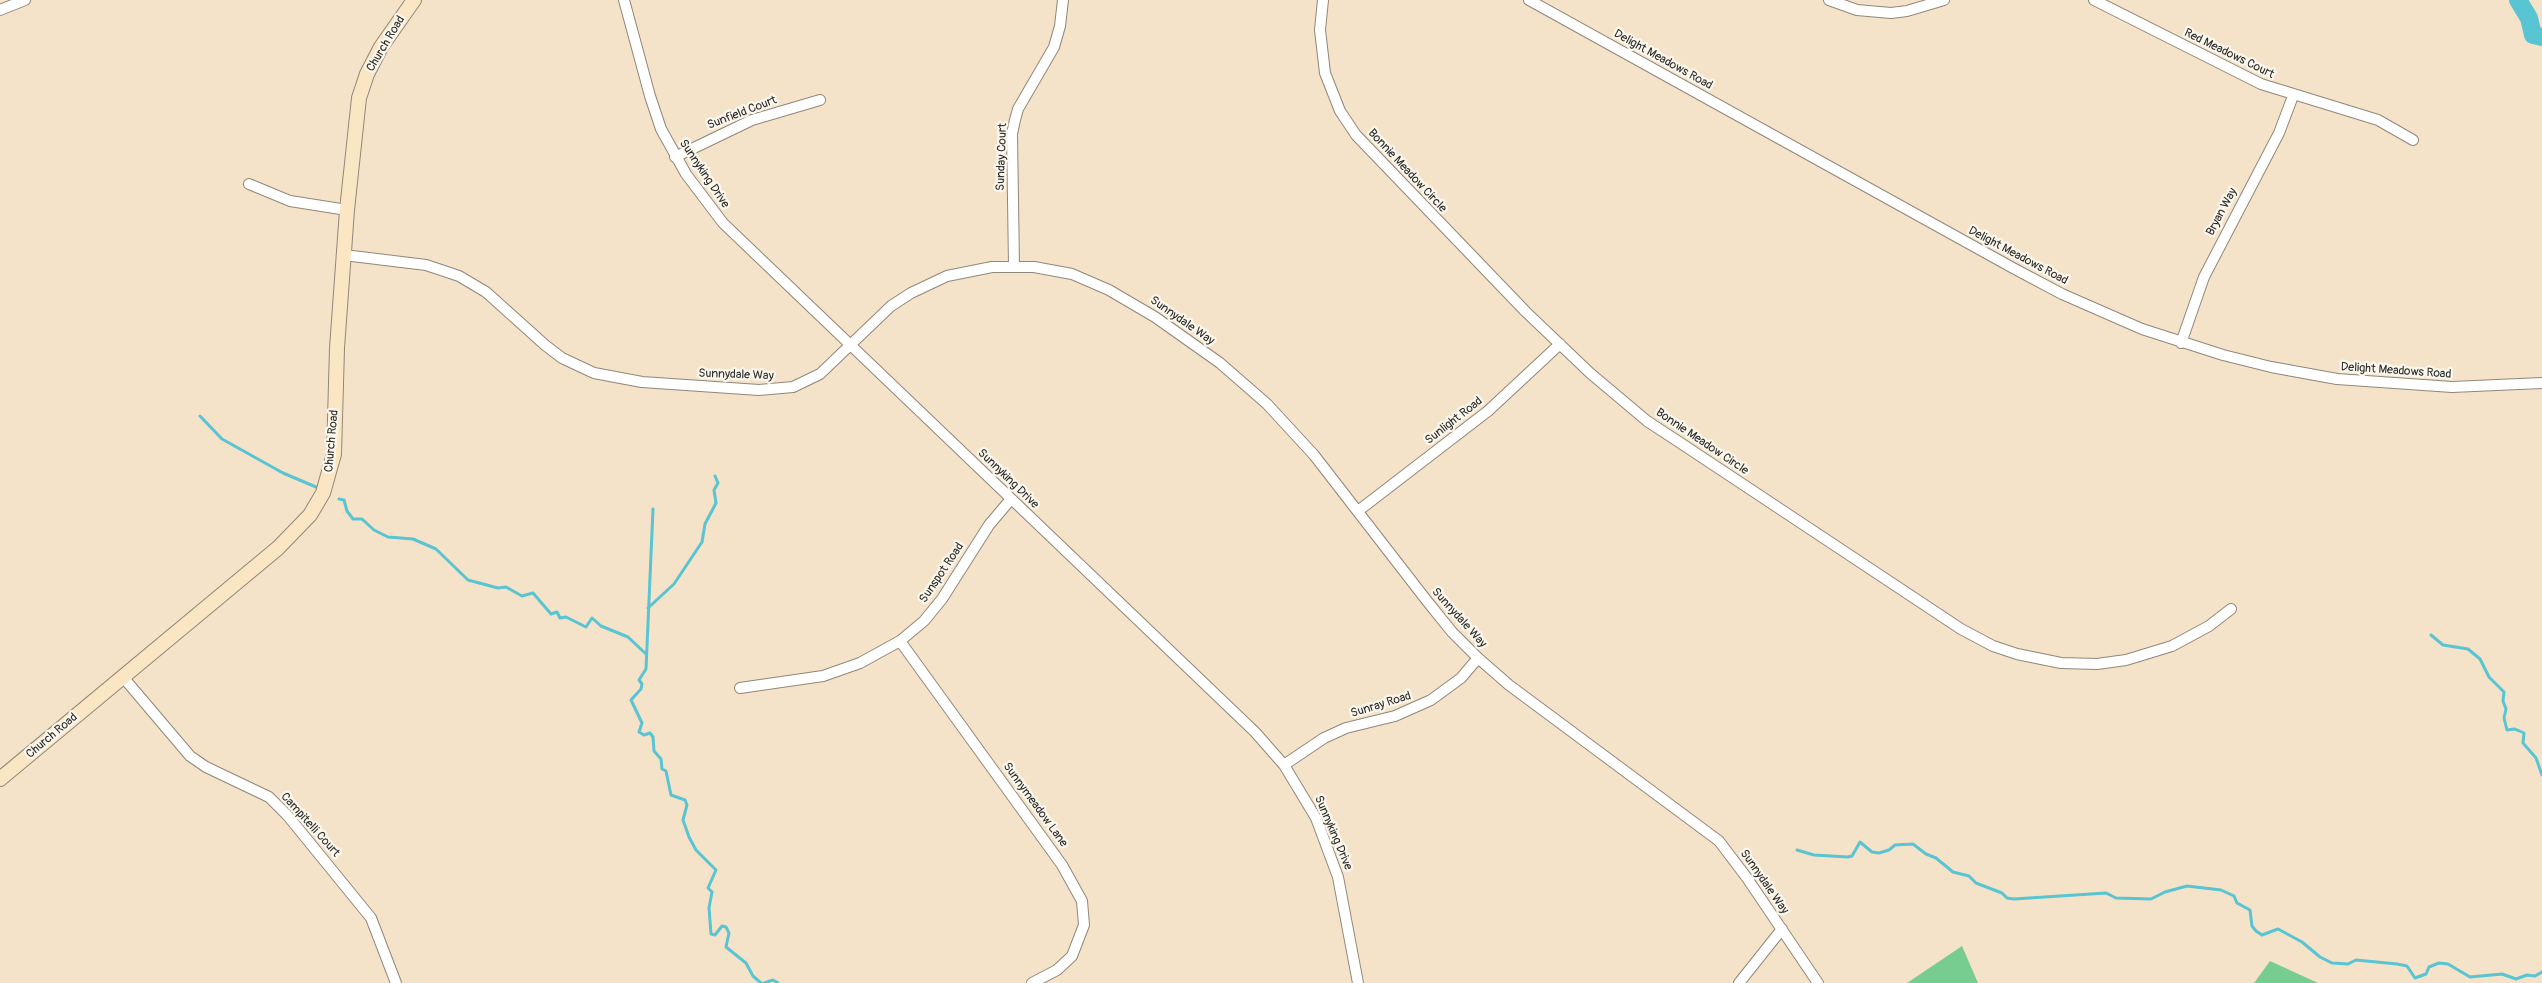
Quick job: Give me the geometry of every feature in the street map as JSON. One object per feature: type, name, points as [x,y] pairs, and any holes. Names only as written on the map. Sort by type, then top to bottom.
[{"type":"street","points":[[0,9],[25,0]]},
{"type":"street","name":"Church Road","points":[[0,779],[288,539],[310,515],[324,493],[334,454],[344,255],[354,129],[363,85],[381,47],[414,0]]},
{"type":"street","name":"Sunnyking Drive","points":[[624,0],[661,129],[675,157],[698,193],[723,223],[1255,732],[1284,765],[1316,818],[1338,877],[1358,983]]},
{"type":"street","name":"Sunday Court","points":[[1014,266],[1012,134],[1018,110],[1054,47],[1060,26],[1063,0]]},
{"type":"street","name":"Bonnie Meadow Circle","points":[[1323,0],[1320,30],[1325,73],[1333,97],[1346,122],[1375,157],[1560,344],[1590,373],[1647,421],[1961,629],[1993,646],[2017,654],[2061,663],[2111,662],[2138,657],[2172,646],[2209,626],[2231,609]]},
{"type":"street","name":"Delight Meadows Road","points":[[1529,0],[2054,290],[2106,314],[2181,343],[2271,367],[2347,380],[2452,387],[2542,382]]},
{"type":"street","points":[[1828,0],[1857,10],[1892,13],[1924,7],[1944,0]]},
{"type":"street","name":"Red Meadows Court","points":[[2094,0],[2232,72],[2293,96],[2378,120],[2413,140]]},
{"type":"street","name":"Bryan Way","points":[[2181,343],[2204,277],[2279,133],[2293,96]]},
{"type":"street","name":"Sunfield Court","points":[[675,157],[752,120],[820,100]]},
{"type":"street","points":[[249,184],[290,201],[347,210]]},
{"type":"street","name":"Sunnydale Way","points":[[344,255],[426,265],[459,276],[486,292],[544,345],[578,367],[614,378],[642,382],[777,390],[794,387],[820,374],[876,318],[891,306],[928,284],[970,271],[1014,266],[1052,269],[1090,282],[1130,301],[1220,363],[1266,404],[1314,455],[1447,626],[1478,658],[1510,685],[1719,841],[1732,857],[1818,983]]},
{"type":"street","name":"Sunlight Road","points":[[1358,511],[1488,411],[1560,344]]},
{"type":"street","name":"Sunspot Road","points":[[740,688],[823,676],[860,663],[900,641],[924,621],[942,599],[989,525],[1011,499]]},
{"type":"street","name":"Sunnymeadow Lane","points":[[900,641],[1062,865],[1082,901],[1084,925],[1072,956],[1057,970],[1032,983]]},
{"type":"street","name":"Sunray Road","points":[[1284,765],[1324,738],[1346,728],[1395,716],[1432,700],[1461,678],[1478,658]]},
{"type":"street","name":"Campitelli Court","points":[[123,677],[190,756],[206,767],[269,797],[288,816],[370,918],[396,983]]},
{"type":"street","points":[[1739,983],[1782,929]]},
{"type":"green space","points":[[1962,946],[1978,983],[1907,983]]},
{"type":"green space","points":[[2270,961],[2318,983],[2254,983]]},
{"type":"waterway","points":[[2518,0],[2529,18],[2533,35],[2542,37]]},
{"type":"waterway","points":[[200,416],[222,439],[283,473],[316,487]]},
{"type":"waterway","points":[[648,608],[674,584],[702,542],[705,524],[716,503],[714,490],[718,483],[715,476]]},
{"type":"waterway","points":[[339,499],[344,500],[347,511],[353,519],[362,519],[374,530],[388,537],[413,539],[436,549],[468,580],[498,588],[506,587],[522,596],[533,593],[551,614],[557,612],[560,618],[566,617],[586,627],[592,618],[601,626],[628,637],[646,654]]},
{"type":"waterway","points":[[653,509],[646,669],[639,680],[642,684],[641,689],[631,700],[642,723],[639,732],[644,735],[650,733],[653,737],[654,751],[661,759],[662,769],[666,771],[671,795],[685,800],[687,805],[683,820],[689,837],[696,850],[716,870],[708,888],[712,892],[709,908],[711,934],[715,935],[722,926],[726,927],[729,933],[726,947],[746,963],[753,976],[761,983]]},
{"type":"waterway","points":[[2431,635],[2443,645],[2468,649],[2480,659],[2489,677],[2504,692],[2503,701],[2506,709],[2504,718],[2507,730],[2515,729],[2524,733],[2523,743],[2536,758],[2542,775]]},
{"type":"waterway","points":[[1797,850],[1814,855],[1848,857],[1852,856],[1860,842],[1872,852],[1879,853],[1889,850],[1895,845],[1913,844],[1926,854],[1936,858],[1953,872],[1969,876],[1976,883],[2002,893],[2007,898],[2014,899],[2106,893],[2116,898],[2151,899],[2165,892],[2187,886],[2221,890],[2234,896],[2237,903],[2250,910],[2252,926],[2262,935],[2278,929],[2302,942],[2320,957],[2332,963],[2348,964],[2356,960],[2397,964],[2407,966],[2415,978],[2426,974],[2429,967],[2439,963],[2448,964],[2470,977],[2502,974],[2516,979],[2527,975],[2535,976],[2542,972]]},
{"type":"waterway","points":[[764,983],[773,980],[778,983]]}]
